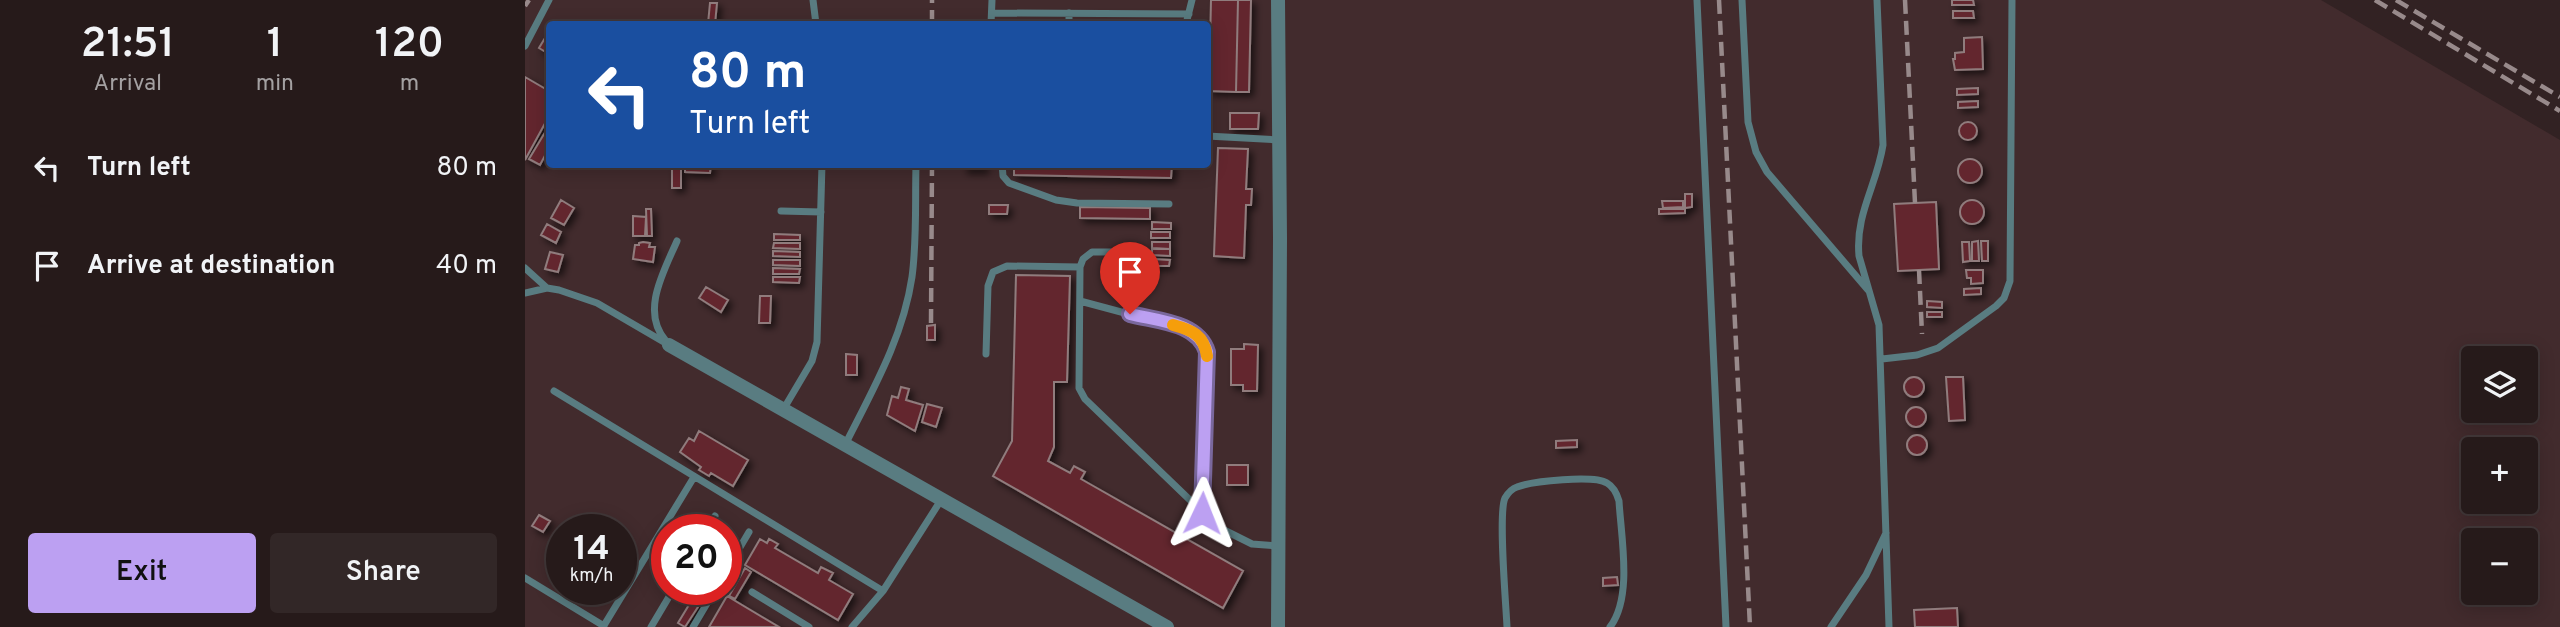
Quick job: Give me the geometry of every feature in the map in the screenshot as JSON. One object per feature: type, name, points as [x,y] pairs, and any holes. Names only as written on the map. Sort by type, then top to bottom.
[{"type":"street","points":[[1278,0],[1278,627]]},
{"type":"street","points":[[669,345],[1167,627]]},
{"type":"lane","points":[[525,46],[549,0]]},
{"type":"lane","points":[[813,0],[816,21]]},
{"type":"lane","points":[[991,21],[992,0]]},
{"type":"lane","points":[[1187,21],[1192,0]]},
{"type":"lane","points":[[1697,0],[1726,627]]},
{"type":"lane","points":[[1742,0],[1748,122],[1756,152],[1767,172],[1870,294]]},
{"type":"lane","points":[[1877,0],[1883,145],[1880,163],[1862,212],[1858,245],[1879,326],[1882,359],[1889,627]]},
{"type":"lane","points":[[1882,359],[1917,355],[1938,348],[1996,306],[2008,290],[2013,103],[2011,0]]},
{"type":"lane","points":[[992,13],[1189,14]]},
{"type":"lane","points":[[1069,13],[1069,21]]},
{"type":"lane","points":[[1211,136],[1279,141]]},
{"type":"lane","points":[[783,410],[816,351],[822,168]]},
{"type":"lane","points":[[845,445],[888,361],[906,305],[913,261],[916,168]]},
{"type":"lane","points":[[1002,168],[1003,176],[1009,184],[1056,200],[1077,203],[1169,204]]},
{"type":"lane","points":[[781,211],[821,212]]},
{"type":"lane","points":[[669,345],[656,325],[655,302],[657,288],[677,241]]},
{"type":"lane","points":[[1139,252],[1092,253],[1083,258],[1080,267],[1078,379],[1084,399],[1218,527],[1252,544],[1279,546]]},
{"type":"lane","points":[[986,354],[988,286],[993,272],[1007,266],[1080,267]]},
{"type":"lane","points":[[525,268],[547,288]]},
{"type":"lane","points":[[525,293],[547,288],[597,303],[669,345]]},
{"type":"lane","points":[[1080,301],[1192,331],[1204,342],[1207,352],[1202,513]]},
{"type":"lane","points":[[554,391],[883,591]]},
{"type":"lane","points":[[525,578],[603,626],[694,477]]},
{"type":"lane","points":[[1507,627],[1502,514],[1506,495],[1512,489],[1529,484],[1587,480],[1608,484],[1616,491],[1619,500],[1624,589],[1620,608],[1610,627]]},
{"type":"lane","points":[[852,627],[883,591],[941,500]]},
{"type":"lane","points":[[1831,627],[1866,575],[1888,529]]},
{"type":"lane","points":[[742,544],[749,532]]},
{"type":"lane","points":[[752,592],[809,627]]},
{"type":"lane","points":[[651,627],[664,605]]},
{"type":"lane","points":[[693,627],[706,605]]},
{"type":"shaded area","points":[[525,0],[2321,0],[2560,140],[2560,627],[525,627]]},
{"type":"building","points":[[1211,0],[1238,0],[1236,92],[1211,91]]},
{"type":"building","points":[[1238,0],[1251,0],[1249,92],[1236,92]]},
{"type":"building","points":[[1952,0],[1973,0],[1974,5],[1952,5]]},
{"type":"building","points":[[710,3],[717,3],[715,21],[708,21]]},
{"type":"building","points":[[1953,11],[1973,11],[1974,18],[1953,18]]},
{"type":"building","points":[[546,36],[546,52],[539,48]]},
{"type":"building","points":[[1982,37],[1983,69],[1955,70],[1953,59],[1955,53],[1964,52],[1964,38]]},
{"type":"building","points":[[525,77],[546,89],[546,122],[525,160]]},
{"type":"building","points":[[1978,88],[1978,94],[1957,95],[1957,89]]},
{"type":"building","points":[[1978,101],[1978,107],[1958,108],[1958,102]]},
{"type":"building","points":[[1230,113],[1259,113],[1258,129],[1230,129]]},
{"type":"building","points":[[1964,122],[1972,122],[1977,131],[1975,138],[1964,140],[1959,135],[1959,127]]},
{"type":"building","points":[[544,134],[546,135],[546,154],[540,165],[529,159]]},
{"type":"building","points":[[1218,148],[1248,149],[1246,189],[1252,189],[1251,205],[1246,205],[1244,258],[1214,256]]},
{"type":"building","points":[[1970,159],[1978,163],[1982,171],[1978,179],[1970,183],[1962,179],[1958,171],[1962,163]]},
{"type":"building","points":[[672,168],[681,168],[681,188],[672,188]]},
{"type":"building","points":[[685,168],[711,168],[710,173],[685,172]]},
{"type":"building","points":[[1014,168],[1172,168],[1171,178],[1014,175]]},
{"type":"building","points":[[1685,194],[1692,194],[1692,207],[1685,208]]},
{"type":"building","points":[[561,200],[574,208],[564,225],[551,218]]},
{"type":"building","points":[[1972,200],[1983,207],[1984,212],[1977,223],[1972,224],[1961,217],[1960,212],[1967,201]]},
{"type":"building","points":[[1662,201],[1683,201],[1683,207],[1663,208]]},
{"type":"building","points":[[1936,202],[1939,269],[1898,271],[1894,204]]},
{"type":"building","points":[[989,205],[1008,205],[1007,214],[989,214]]},
{"type":"building","points":[[1080,207],[1150,208],[1150,219],[1080,218]]},
{"type":"building","points":[[646,209],[651,209],[652,236],[647,236]]},
{"type":"building","points":[[1659,209],[1685,209],[1685,213],[1659,214]]},
{"type":"building","points":[[633,216],[646,217],[645,236],[633,236]]},
{"type":"building","points":[[1152,222],[1171,223],[1171,229],[1152,229]]},
{"type":"building","points":[[547,224],[561,232],[556,243],[541,235]]},
{"type":"building","points":[[1151,232],[1170,232],[1170,238],[1151,238]]},
{"type":"building","points":[[774,234],[800,235],[800,240],[774,240]]},
{"type":"building","points":[[1978,241],[1979,261],[1972,261],[1972,242]]},
{"type":"building","points":[[1981,241],[1988,241],[1988,261],[1982,261]]},
{"type":"building","points":[[1152,242],[1170,242],[1170,249],[1152,248]]},
{"type":"building","points":[[1962,242],[1969,242],[1970,261],[1963,262]]},
{"type":"building","points":[[650,243],[649,247],[655,247],[653,262],[633,259],[635,245]]},
{"type":"building","points":[[774,243],[800,243],[800,249],[773,248]]},
{"type":"building","points":[[1152,249],[1170,249],[1170,256],[1152,255]]},
{"type":"building","points":[[773,251],[800,252],[800,257],[773,256]]},
{"type":"building","points":[[550,252],[563,255],[558,272],[545,269]]},
{"type":"building","points":[[1152,259],[1170,260],[1169,266],[1151,266]]},
{"type":"building","points":[[773,260],[800,260],[800,266],[773,265]]},
{"type":"building","points":[[773,268],[800,269],[799,274],[773,274]]},
{"type":"building","points":[[1966,270],[1983,270],[1983,283],[1971,284]]},
{"type":"building","points":[[1016,275],[1070,276],[1067,382],[1054,382],[1054,447],[1048,461],[1070,473],[1074,466],[1085,472],[1081,479],[1243,571],[1223,608],[993,476],[1012,441]]},
{"type":"building","points":[[773,277],[800,277],[799,283],[773,282]]},
{"type":"building","points":[[706,287],[728,300],[721,312],[699,298]]},
{"type":"building","points":[[1981,288],[1981,294],[1964,295],[1964,289]]},
{"type":"building","points":[[760,296],[771,296],[770,323],[759,323]]},
{"type":"building","points":[[1927,301],[1942,302],[1942,308],[1927,307]]},
{"type":"building","points":[[1927,312],[1942,312],[1942,317],[1927,317]]},
{"type":"building","points":[[935,325],[935,340],[927,340],[927,326]]},
{"type":"building","points":[[1244,344],[1258,345],[1257,391],[1243,391],[1243,385],[1231,385],[1231,349],[1244,349]]},
{"type":"building","points":[[846,354],[857,355],[857,375],[846,375]]},
{"type":"building","points":[[1914,377],[1921,380],[1924,387],[1921,394],[1914,397],[1907,394],[1904,387],[1907,380]]},
{"type":"building","points":[[1946,377],[1963,377],[1965,420],[1949,421]]},
{"type":"building","points":[[901,387],[909,389],[906,400],[923,405],[915,431],[887,415],[892,396],[898,398]]},
{"type":"building","points":[[927,404],[942,408],[936,427],[922,422]]},
{"type":"building","points":[[1916,407],[1923,410],[1926,417],[1923,424],[1916,427],[1909,424],[1906,417],[1909,410]]},
{"type":"building","points":[[699,431],[748,460],[733,486],[711,473],[709,476],[699,470],[701,467],[680,452],[689,438],[694,441]]},
{"type":"building","points":[[1917,435],[1924,438],[1927,445],[1924,452],[1917,455],[1910,452],[1907,445],[1910,438]]},
{"type":"building","points":[[1577,440],[1577,447],[1556,448],[1556,441]]},
{"type":"building","points":[[1227,465],[1248,465],[1248,485],[1227,485]]},
{"type":"building","points":[[539,515],[546,519],[543,532],[532,526]]},
{"type":"building","points":[[760,539],[767,543],[769,539],[778,544],[775,548],[818,573],[821,567],[833,573],[829,580],[853,594],[838,620],[745,565]]},
{"type":"building","points":[[745,568],[751,572],[742,587],[742,573]]},
{"type":"building","points":[[1617,577],[1618,585],[1603,586],[1603,578]]},
{"type":"building","points":[[689,605],[699,605],[685,627],[678,623]]},
{"type":"building","points":[[722,605],[742,605],[779,627],[709,627]]},
{"type":"building","points":[[1957,608],[1958,627],[1915,627],[1914,610]]},
{"type":"railway","points":[[525,6],[529,0]]},
{"type":"railway","points":[[932,0],[932,21]]},
{"type":"railway","points":[[1719,0],[1750,627]]},
{"type":"railway","points":[[1905,0],[1915,203]]},
{"type":"railway","points":[[2375,0],[2560,111]]},
{"type":"railway","points":[[2396,0],[2560,97]]},
{"type":"railway","points":[[931,323],[932,168]]},
{"type":"railway","points":[[1919,270],[1922,334]]},
{"type":"slow traffic","points":[[1173,325],[1199,336],[1204,342],[1207,356]]},
{"type":"route","points":[[1130,314],[1192,331],[1204,342],[1207,352],[1202,513]]}]
